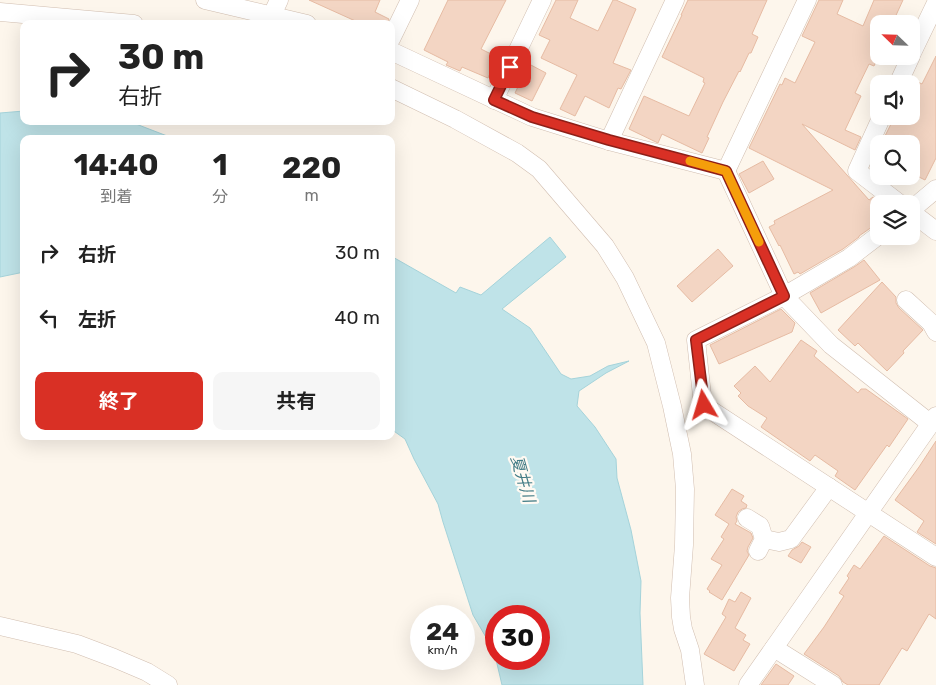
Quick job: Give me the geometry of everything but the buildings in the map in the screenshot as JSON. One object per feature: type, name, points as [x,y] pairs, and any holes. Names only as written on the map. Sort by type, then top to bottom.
[{"type":"street","points":[[205,0],[275,7],[299,20]]},
{"type":"street","points":[[395,30],[410,0]]},
{"type":"street","points":[[494,100],[542,0]]},
{"type":"street","points":[[609,140],[675,0]]},
{"type":"street","points":[[726,171],[807,0]]},
{"type":"street","points":[[920,37],[936,3]]},
{"type":"street","points":[[0,12],[89,20]]},
{"type":"street","points":[[395,53],[532,117],[609,140],[726,171]]},
{"type":"street","points":[[395,90],[456,119],[539,169],[604,246],[624,278],[656,343],[682,454],[685,489],[684,545],[680,598],[681,617],[690,650],[695,685]]},
{"type":"street","points":[[878,125],[856,171],[888,195]]},
{"type":"street","points":[[726,171],[784,296],[831,345],[934,420],[748,685]]},
{"type":"street","points":[[920,203],[936,189]]},
{"type":"street","points":[[920,218],[936,231]]},
{"type":"street","points":[[870,242],[848,258],[784,296],[696,340],[704,405],[936,557]]},
{"type":"street","points":[[906,300],[931,323],[936,332]]},
{"type":"street","points":[[747,518],[760,526],[761,545],[791,539],[829,487]]},
{"type":"street","points":[[0,626],[77,644],[147,672],[168,685]]},
{"type":"street","points":[[774,648],[832,685]]},
{"type":"water","points":[[20,111],[20,125],[139,125],[165,135],[20,135],[20,273],[0,277],[0,113]]},
{"type":"water","name":"夏井川","points":[[550,237],[566,257],[502,309],[530,328],[561,374],[571,379],[590,376],[608,366],[629,361],[606,373],[579,391],[577,406],[595,427],[616,459],[617,478],[631,530],[641,581],[640,613],[643,685],[502,685],[498,670],[550,670],[550,605],[485,605],[485,636],[475,618],[475,605],[470,605],[438,504],[405,439],[395,432],[395,258],[456,293],[460,287],[481,295]]},
{"type":"slow traffic","points":[[690,161],[726,171],[759,242]]},
{"type":"route","points":[[510,67],[494,100],[532,117],[609,140],[726,171],[784,296],[696,340],[704,405]]}]
